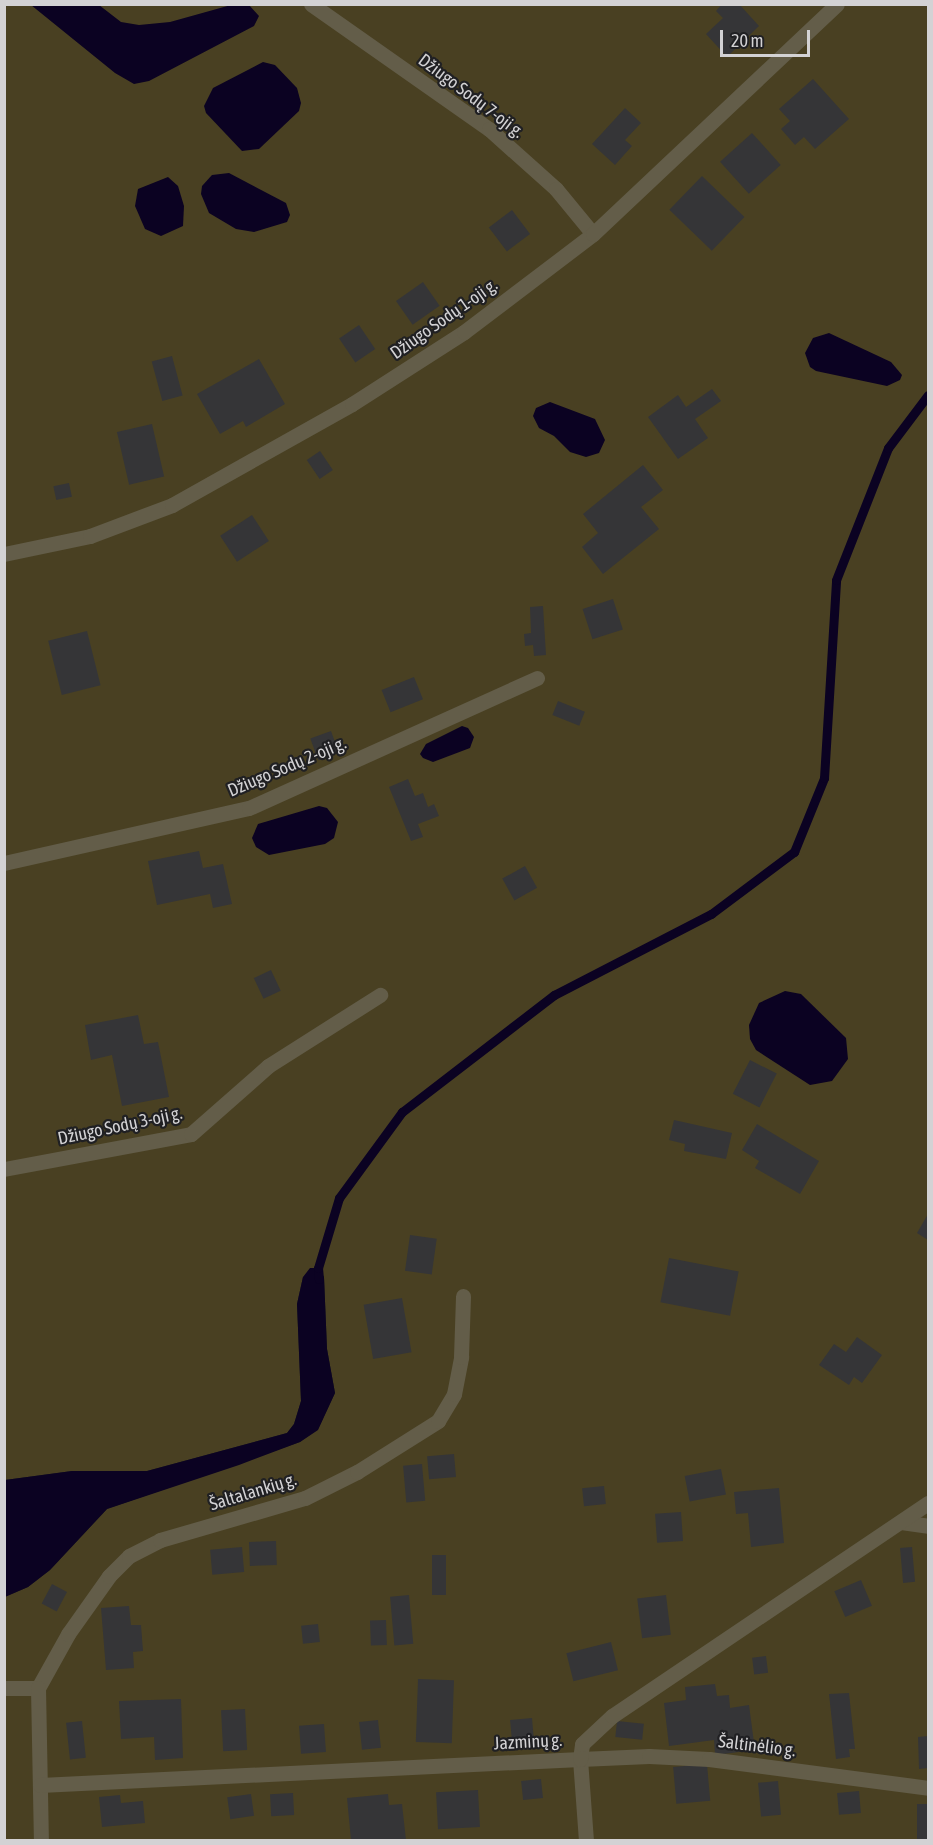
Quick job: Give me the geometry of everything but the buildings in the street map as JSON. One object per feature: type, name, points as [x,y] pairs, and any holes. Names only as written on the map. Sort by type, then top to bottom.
[{"type":"street","name":"Džiugo Sodų 7-oji g.","points":[[311,4],[489,129],[556,189],[593,234]]},
{"type":"street","name":"Džiugo Sodų 1-oji g.","points":[[4,554],[90,536],[172,505],[352,404],[464,332],[593,234],[837,4]]},
{"type":"street","name":"Džiugo Sodų 2-oji g.","points":[[4,863],[249,808],[537,678]]},
{"type":"street","name":"Džiugo Sodų 3-oji g.","points":[[4,1169],[191,1134],[268,1066],[380,995]]},
{"type":"street","name":"Šaltalankių g.","points":[[38,1688],[68,1634],[109,1576],[129,1557],[160,1540],[305,1498],[357,1472],[438,1420],[454,1394],[461,1357],[464,1296]]},
{"type":"street","name":"Jazminų g.","points":[[39,1785],[580,1759],[582,1744],[612,1716],[928,1503]]},
{"type":"street","points":[[901,1522],[928,1526]]},
{"type":"street","points":[[4,1688],[38,1688],[41,1840]]},
{"type":"street","name":"Šaltinėlio g.","points":[[580,1759],[649,1756],[709,1759],[928,1788]]},
{"type":"street","points":[[580,1759],[586,1840]]},
{"type":"shaded area","points":[[5,5],[928,5],[928,1840],[5,1840],[4,1597],[28,1587],[50,1570],[107,1509],[300,1442],[318,1429],[335,1393],[327,1349],[324,1278],[303,1277],[297,1304],[301,1401],[294,1424],[287,1433],[147,1471],[72,1471],[5,1480]]},
{"type":"shaded area","points":[[31,5],[99,5],[121,22],[139,25],[170,22],[231,5],[249,5],[259,16],[254,26],[149,81],[134,84],[115,73]]},
{"type":"shaded area","points":[[263,62],[275,65],[297,88],[301,103],[299,111],[259,149],[242,151],[206,113],[204,106],[213,88]]},
{"type":"shaded area","points":[[229,173],[286,203],[290,215],[287,222],[254,232],[236,229],[209,213],[201,194],[202,186],[212,175]]},
{"type":"shaded area","points":[[168,177],[178,186],[184,206],[183,226],[161,236],[145,229],[135,206],[138,189]]},
{"type":"shaded area","points":[[829,333],[891,362],[902,375],[900,380],[887,386],[816,371],[810,367],[805,353],[813,338]]},
{"type":"shaded area","points":[[550,402],[595,419],[605,440],[599,453],[586,457],[570,452],[554,436],[539,428],[533,416],[536,408]]},
{"type":"shaded area","points":[[462,726],[468,728],[474,737],[470,748],[433,762],[423,758],[420,754],[426,744]]},
{"type":"shaded area","points":[[319,806],[327,808],[338,822],[334,838],[325,844],[269,855],[256,847],[252,838],[258,824]]},
{"type":"shaded area","points":[[785,991],[801,994],[846,1038],[848,1059],[832,1081],[810,1085],[756,1050],[750,1039],[749,1025],[759,1003]]},
{"type":"shaded area","points":[[310,1268],[318,1268],[324,1277],[327,1349],[335,1393],[318,1430],[300,1442],[239,1465],[107,1509],[50,1570],[28,1587],[5,1597],[5,1480],[72,1471],[147,1471],[287,1433],[294,1424],[301,1401],[297,1304],[303,1277]]},
{"type":"waterway","points":[[319,1279],[318,1268],[339,1198],[402,1112],[554,995],[711,914],[794,852],[824,778],[836,580],[888,448],[928,395]]}]
